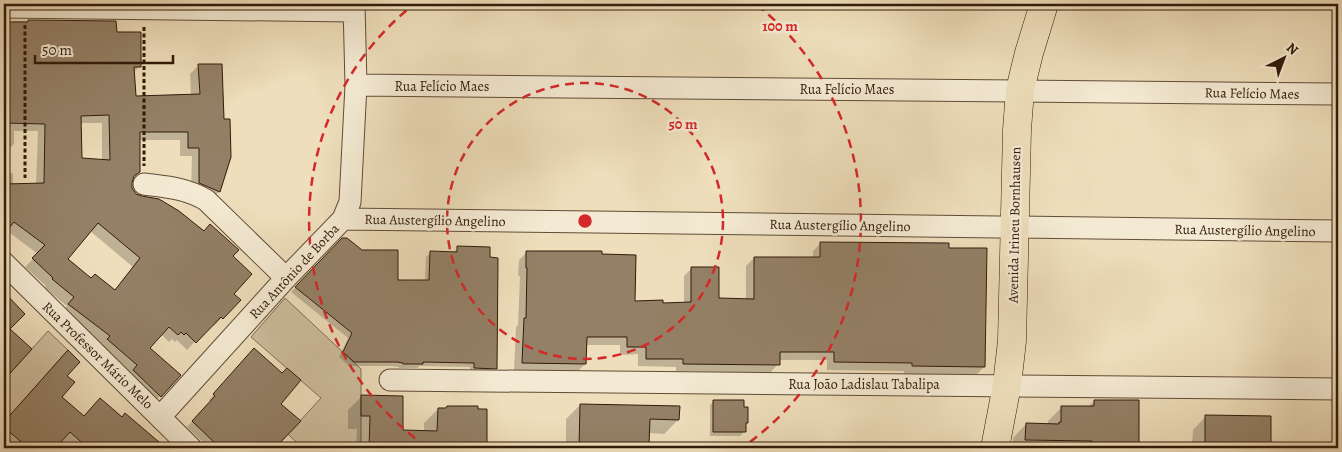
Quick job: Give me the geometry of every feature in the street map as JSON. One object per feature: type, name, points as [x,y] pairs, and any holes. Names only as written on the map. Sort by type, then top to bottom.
[{"type":"main road","name":"Avenida Irineu Bornhausen","points":[[995,448],[1007,385],[1012,340],[1016,130],[1020,90],[1044,4]]},
{"type":"street","points":[[14,7],[144,9],[354,7]]},
{"type":"street","name":"Rua Antônio de Borba","points":[[160,417],[286,278],[343,219],[350,202],[356,85],[354,7]]},
{"type":"street","name":"Rua Felício Maes","points":[[356,85],[1338,94]]},
{"type":"street","points":[[144,184],[185,190],[206,200],[286,278]]},
{"type":"street","name":"Rua Austergílio Angelino","points":[[343,219],[1338,231]]},
{"type":"street","name":"Rua Professor Mário Melo","points":[[4,263],[191,448]]},
{"type":"street","name":"Rua João Ladislau Tabalipa","points":[[390,380],[1338,389]]},
{"type":"path","points":[[14,7],[25,178]]},
{"type":"path","points":[[144,9],[144,184]]},
{"type":"shaded area","points":[[285,298],[361,369],[361,448],[302,448],[288,434],[321,398],[251,337]]},
{"type":"shaded area","points":[[48,331],[68,350],[4,422],[4,380]]},
{"type":"building","points":[[28,20],[116,21],[117,32],[141,32],[141,67],[134,67],[136,96],[200,94],[198,64],[222,64],[224,119],[230,119],[231,157],[220,192],[199,183],[199,148],[188,148],[188,132],[140,132],[140,172],[134,176],[132,183],[132,188],[136,194],[159,199],[179,211],[204,231],[210,224],[239,250],[233,256],[252,274],[234,294],[241,300],[223,319],[221,317],[196,343],[186,333],[184,335],[181,332],[178,335],[169,327],[150,348],[181,375],[161,397],[133,370],[137,365],[107,339],[110,336],[68,304],[74,297],[52,279],[32,258],[45,245],[14,222],[4,234],[4,184],[44,183],[45,124],[4,123],[4,22],[28,22]],"holes":[[[109,115],[110,160],[82,158],[81,116]],[[98,223],[140,258],[115,290],[95,274],[91,278],[68,259]]]},
{"type":"building","points":[[342,238],[347,238],[362,250],[398,250],[398,280],[429,280],[430,251],[457,252],[457,246],[490,247],[490,257],[498,258],[497,369],[474,368],[474,363],[423,362],[423,364],[403,364],[397,362],[354,362],[343,352],[352,333],[295,287]]},
{"type":"building","points":[[820,242],[949,243],[949,248],[987,248],[985,367],[912,366],[912,363],[834,362],[834,352],[780,352],[780,365],[683,364],[683,359],[646,359],[646,347],[627,347],[627,337],[587,337],[586,364],[522,363],[524,318],[526,318],[526,251],[602,251],[602,254],[636,255],[635,301],[663,300],[663,303],[691,302],[691,267],[719,267],[719,298],[754,299],[754,257],[820,257]]},
{"type":"building","points":[[4,292],[25,314],[10,329],[32,349],[4,380]]},
{"type":"building","points":[[254,348],[282,373],[287,368],[301,380],[281,404],[301,421],[275,448],[220,448],[192,421]]},
{"type":"building","points":[[68,350],[80,362],[67,376],[75,382],[62,397],[84,416],[100,398],[122,417],[125,413],[166,448],[88,448],[70,432],[55,448],[28,448],[4,427],[4,422]]},
{"type":"building","points":[[361,395],[403,396],[403,430],[437,431],[438,408],[446,408],[447,406],[478,406],[478,409],[487,409],[487,448],[369,448],[370,416],[361,416]]},
{"type":"building","points":[[713,400],[744,400],[744,407],[748,407],[746,432],[713,432]]},
{"type":"building","points":[[1094,400],[1139,400],[1139,448],[1092,448],[1092,441],[1025,440],[1026,423],[1059,424],[1061,422],[1061,406],[1094,406]]},
{"type":"building","points":[[580,404],[680,406],[679,420],[650,419],[649,445],[634,444],[634,448],[579,448]]},
{"type":"building","points":[[1205,415],[1271,416],[1271,448],[1205,448]]}]
